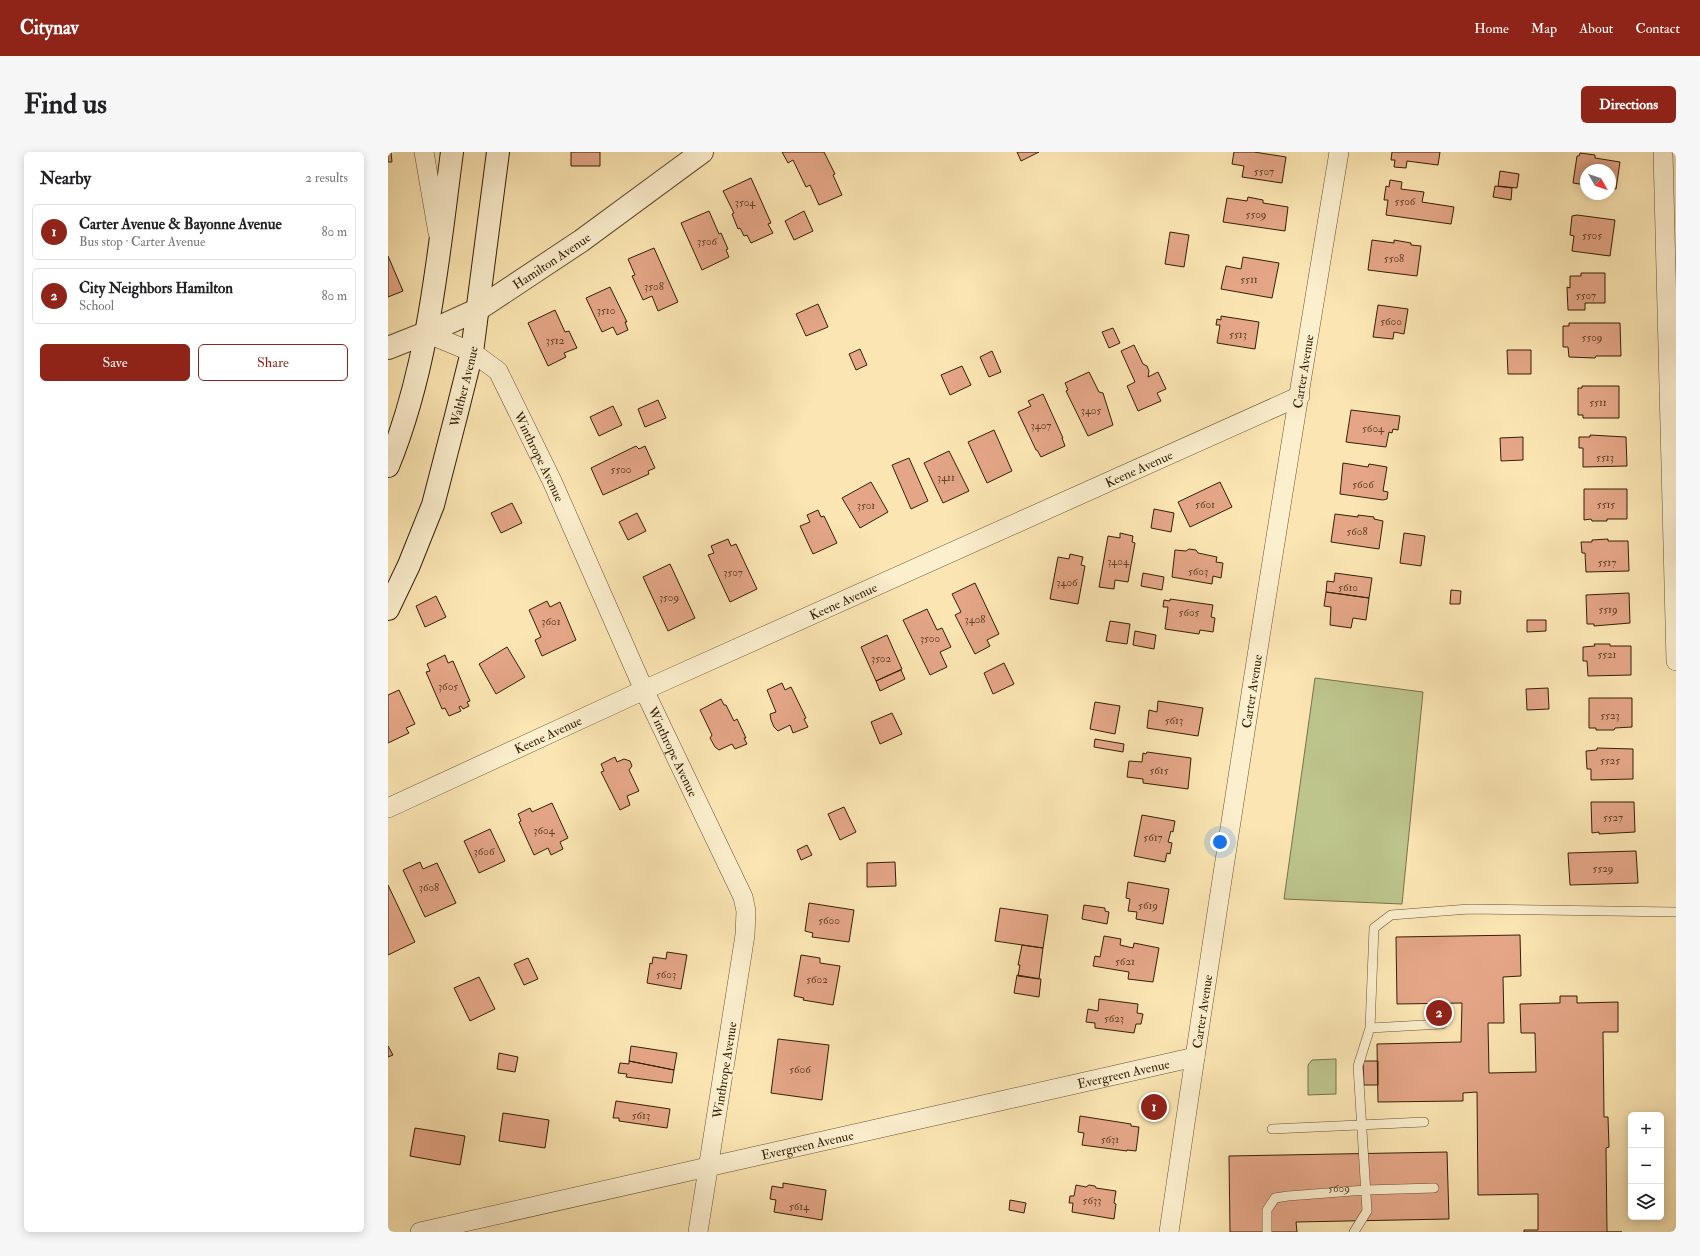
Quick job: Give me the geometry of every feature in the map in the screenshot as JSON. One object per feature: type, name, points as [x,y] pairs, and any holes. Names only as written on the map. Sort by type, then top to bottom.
[{"type":"main road","points":[[388,466],[398,441],[410,400],[426,333],[452,152]]},
{"type":"main road","name":"Walther Avenue","points":[[388,609],[409,565],[433,505],[444,467],[472,352],[498,152]]},
{"type":"main road","name":"Hamilton Avenue","points":[[388,348],[477,310],[582,241],[702,152]]},
{"type":"street","points":[[424,152],[440,242]]},
{"type":"street","name":"Carter Avenue","points":[[1169,1232],[1195,1057],[1339,152]]},
{"type":"street","points":[[1663,152],[1676,662]]},
{"type":"street","name":"Winthrope Avenue","points":[[426,333],[472,352],[498,371],[552,481],[644,690],[740,891],[746,911],[745,935],[698,1232]]},
{"type":"street","name":"Keene Avenue","points":[[388,808],[644,690],[1300,396]]},
{"type":"street","name":"Evergreen Avenue","points":[[420,1232],[1195,1057]]},
{"type":"lane","points":[[1354,1232],[1367,1211],[1358,1066],[1370,1028],[1374,928],[1391,915],[1469,909],[1676,912]]},
{"type":"lane","points":[[1370,1028],[1442,1024]]},
{"type":"lane","points":[[1272,1129],[1424,1122]]},
{"type":"lane","points":[[1267,1232],[1267,1210],[1275,1198],[1366,1190],[1434,1188]]},
{"type":"green space","points":[[1315,678],[1423,692],[1402,904],[1284,899]]},
{"type":"green space","points":[[1336,1059],[1336,1094],[1308,1095],[1308,1065],[1312,1060]]},
{"type":"building","points":[[388,152],[391,152],[392,162],[388,162]]},
{"type":"building","points":[[571,152],[600,152],[600,166],[571,166]]},
{"type":"building","points":[[782,152],[824,152],[835,174],[833,175],[842,195],[819,205],[810,185],[806,187],[793,160],[788,163]]},
{"type":"building","points":[[1017,152],[1039,152],[1021,161]]},
{"type":"building","points":[[1234,152],[1254,152],[1286,157],[1282,183],[1242,177],[1244,166],[1232,164]]},
{"type":"building","points":[[1392,152],[1440,152],[1438,165],[1407,161],[1406,168],[1394,167],[1395,160],[1391,160]]},
{"type":"building","points":[[1580,153],[1595,155],[1595,158],[1620,162],[1616,189],[1616,164],[1580,164],[1580,184],[1573,183],[1577,156],[1579,156]]},
{"type":"building","points":[[1500,171],[1519,174],[1517,188],[1498,186]]},
{"type":"building","points":[[751,178],[771,223],[768,224],[773,233],[751,243],[747,235],[744,236],[740,228],[738,229],[732,214],[734,213],[723,191]]},
{"type":"building","points":[[1390,180],[1402,182],[1401,189],[1424,192],[1422,202],[1454,207],[1451,224],[1386,215],[1388,200],[1384,200],[1386,186],[1389,187]]},
{"type":"building","points":[[1495,186],[1512,188],[1511,200],[1493,197]]},
{"type":"building","points":[[1248,197],[1263,200],[1263,203],[1288,207],[1285,231],[1223,222],[1227,198],[1247,201]]},
{"type":"building","points":[[709,211],[719,234],[721,233],[728,249],[726,250],[729,257],[702,270],[681,223]]},
{"type":"building","points":[[804,211],[813,231],[794,240],[785,221]]},
{"type":"building","points":[[1577,215],[1615,220],[1610,256],[1572,251],[1574,236],[1570,235],[1572,216]]},
{"type":"building","points":[[1170,232],[1189,235],[1184,267],[1165,264]]},
{"type":"building","points":[[1372,240],[1394,243],[1394,240],[1421,246],[1417,276],[1368,270]]},
{"type":"building","points":[[654,248],[678,302],[658,311],[652,296],[643,300],[632,276],[635,275],[628,259]]},
{"type":"building","points":[[388,256],[403,291],[388,297]]},
{"type":"building","points":[[1243,257],[1279,263],[1272,298],[1221,289],[1226,266],[1241,269]]},
{"type":"building","points":[[1581,273],[1605,273],[1605,303],[1585,303],[1585,310],[1568,310],[1567,287],[1570,288],[1570,276],[1581,276]]},
{"type":"building","points":[[610,287],[627,322],[625,322],[628,330],[617,335],[613,327],[602,332],[586,298]]},
{"type":"building","points":[[818,304],[828,327],[806,336],[796,314]]},
{"type":"building","points":[[1378,305],[1408,309],[1404,334],[1394,332],[1393,339],[1373,337]]},
{"type":"building","points":[[555,310],[565,332],[569,331],[577,348],[564,353],[566,357],[548,366],[528,323]]},
{"type":"building","points":[[1221,316],[1259,322],[1255,349],[1217,343],[1220,325],[1216,325],[1217,319],[1221,320]]},
{"type":"building","points":[[1569,323],[1620,323],[1621,356],[1596,356],[1595,358],[1569,357],[1568,347],[1563,347],[1563,326],[1569,326]]},
{"type":"building","points":[[1113,328],[1120,343],[1109,348],[1102,332]]},
{"type":"building","points":[[1134,345],[1143,364],[1147,366],[1149,371],[1148,377],[1158,372],[1166,389],[1157,393],[1161,401],[1138,411],[1127,386],[1135,382],[1121,351]]},
{"type":"building","points":[[860,349],[867,365],[856,370],[849,354]]},
{"type":"building","points":[[1507,350],[1531,350],[1531,374],[1508,374]]},
{"type":"building","points":[[992,351],[1001,372],[989,377],[980,357]]},
{"type":"building","points":[[962,366],[971,385],[950,395],[941,375]]},
{"type":"building","points":[[1089,372],[1099,392],[1103,393],[1113,425],[1088,436],[1066,391],[1068,390],[1065,383]]},
{"type":"building","points":[[1582,386],[1619,386],[1619,418],[1583,418],[1583,415],[1578,415],[1578,388],[1582,388]]},
{"type":"building","points":[[1043,394],[1063,438],[1065,446],[1041,457],[1036,450],[1018,412],[1031,406],[1028,401]]},
{"type":"building","points":[[658,400],[666,418],[645,427],[638,409]]},
{"type":"building","points":[[613,406],[622,425],[599,436],[590,417]]},
{"type":"building","points":[[1351,410],[1400,416],[1398,430],[1393,429],[1392,433],[1389,432],[1386,447],[1346,442]]},
{"type":"building","points":[[994,430],[1012,471],[987,483],[968,442]]},
{"type":"building","points":[[1590,435],[1626,437],[1627,466],[1583,467],[1583,448],[1579,448],[1579,437],[1590,437]]},
{"type":"building","points":[[1523,437],[1523,460],[1501,461],[1500,438]]},
{"type":"building","points":[[636,446],[639,449],[645,446],[655,468],[648,471],[649,474],[603,495],[591,468]]},
{"type":"building","points":[[949,451],[969,491],[943,503],[924,463]]},
{"type":"building","points":[[909,458],[928,501],[911,509],[892,465]]},
{"type":"building","points":[[1343,463],[1368,467],[1369,464],[1387,467],[1383,491],[1388,492],[1387,499],[1383,500],[1340,494]]},
{"type":"building","points":[[871,482],[888,512],[860,528],[842,498]]},
{"type":"building","points":[[1220,482],[1232,507],[1190,527],[1178,502]]},
{"type":"building","points":[[1584,489],[1627,489],[1627,519],[1607,519],[1607,521],[1592,521],[1591,519],[1584,520]]},
{"type":"building","points":[[512,503],[522,523],[501,533],[491,513]]},
{"type":"building","points":[[1154,509],[1174,513],[1171,532],[1151,528]]},
{"type":"building","points":[[818,510],[821,517],[824,516],[837,543],[813,554],[800,526],[810,522],[807,515]]},
{"type":"building","points":[[637,513],[646,531],[628,540],[619,522]]},
{"type":"building","points":[[1335,514],[1358,517],[1358,515],[1374,517],[1374,519],[1383,521],[1379,549],[1331,542]]},
{"type":"building","points":[[1120,533],[1133,536],[1132,542],[1135,543],[1128,582],[1115,580],[1114,589],[1099,587],[1108,536],[1120,538]]},
{"type":"building","points":[[1404,533],[1425,536],[1421,566],[1400,563]]},
{"type":"building","points":[[728,539],[731,546],[736,544],[757,589],[730,602],[708,555],[714,553],[711,546]]},
{"type":"building","points":[[1608,539],[1608,541],[1628,541],[1629,571],[1586,572],[1585,553],[1582,553],[1581,542],[1592,542],[1592,540]]},
{"type":"building","points":[[1189,549],[1196,550],[1198,553],[1217,557],[1216,562],[1223,563],[1221,578],[1213,576],[1212,584],[1172,577],[1175,550],[1186,551]]},
{"type":"building","points":[[1070,554],[1083,557],[1081,565],[1085,566],[1078,604],[1050,599],[1058,557],[1069,559]]},
{"type":"building","points":[[670,564],[695,618],[668,631],[643,577]]},
{"type":"building","points":[[1143,573],[1164,577],[1162,590],[1141,586]]},
{"type":"building","points":[[1335,573],[1372,578],[1369,598],[1326,592],[1327,581],[1334,582]]},
{"type":"building","points":[[975,583],[999,634],[987,640],[990,646],[975,654],[955,615],[961,612],[952,594]]},
{"type":"building","points":[[1451,590],[1461,591],[1460,604],[1450,604]]},
{"type":"building","points":[[1326,592],[1369,598],[1366,620],[1353,618],[1351,628],[1330,625],[1331,607],[1324,606]]},
{"type":"building","points":[[1629,593],[1630,623],[1594,626],[1594,624],[1587,624],[1586,595]]},
{"type":"building","points":[[436,596],[446,617],[425,627],[416,606]]},
{"type":"building","points":[[1170,599],[1213,605],[1211,617],[1215,618],[1213,632],[1200,630],[1199,634],[1165,629],[1168,607],[1163,607],[1164,600],[1170,601]]},
{"type":"building","points":[[547,601],[550,607],[560,602],[576,640],[542,656],[535,640],[541,637],[529,610]]},
{"type":"building","points":[[927,609],[937,630],[942,628],[951,647],[940,652],[947,667],[930,675],[903,620]]},
{"type":"building","points":[[1527,620],[1546,620],[1546,631],[1527,632]]},
{"type":"building","points":[[1110,621],[1130,624],[1127,644],[1106,641]]},
{"type":"building","points":[[1135,631],[1156,635],[1154,649],[1133,645]]},
{"type":"building","points":[[887,635],[902,669],[876,681],[861,647]]},
{"type":"building","points":[[1594,644],[1631,646],[1631,675],[1588,676],[1587,661],[1583,661],[1583,647],[1595,646]]},
{"type":"building","points":[[507,647],[525,677],[496,694],[479,664]]},
{"type":"building","points":[[445,655],[448,663],[453,661],[470,701],[467,702],[469,706],[463,709],[461,706],[459,707],[461,711],[449,716],[445,708],[442,709],[426,672],[430,671],[427,664]]},
{"type":"building","points":[[1004,663],[1014,684],[993,694],[984,673]]},
{"type":"building","points":[[901,670],[905,679],[880,691],[876,681]]},
{"type":"building","points":[[782,683],[785,690],[791,687],[806,718],[804,719],[808,727],[793,733],[790,725],[778,731],[774,727],[771,720],[770,714],[776,712],[767,690]]},
{"type":"building","points":[[1548,688],[1549,709],[1527,710],[1526,689]]},
{"type":"building","points":[[399,690],[415,724],[406,728],[409,733],[388,743],[388,695]]},
{"type":"building","points":[[1589,698],[1632,698],[1632,727],[1615,728],[1614,730],[1596,730],[1596,728],[1589,728]]},
{"type":"building","points":[[721,699],[724,705],[726,705],[734,721],[737,719],[746,738],[744,738],[747,744],[735,749],[732,744],[719,750],[715,747],[710,738],[712,735],[700,710]]},
{"type":"building","points":[[1158,701],[1203,708],[1198,736],[1147,728],[1149,710],[1157,712]]},
{"type":"building","points":[[1095,702],[1120,706],[1115,734],[1090,729]]},
{"type":"building","points":[[892,713],[902,734],[880,744],[871,722]]},
{"type":"building","points":[[1095,739],[1124,744],[1123,752],[1094,747]]},
{"type":"building","points":[[1597,748],[1633,749],[1633,779],[1591,780],[1591,769],[1587,769],[1586,751],[1597,750]]},
{"type":"building","points":[[1147,752],[1191,758],[1188,789],[1143,783],[1143,779],[1127,777],[1129,761],[1142,762],[1143,753],[1146,754]]},
{"type":"building","points":[[615,757],[617,762],[624,759],[630,761],[632,766],[629,770],[639,791],[627,796],[630,805],[620,810],[601,772],[604,771],[601,764]]},
{"type":"building","points":[[1591,802],[1634,802],[1635,832],[1592,833]]},
{"type":"building","points":[[552,803],[568,838],[560,842],[563,849],[551,855],[548,848],[534,855],[519,822],[521,821],[518,814],[530,808],[532,812]]},
{"type":"building","points":[[844,807],[856,832],[840,840],[828,814]]},
{"type":"building","points":[[1142,815],[1175,821],[1173,832],[1171,831],[1168,842],[1172,843],[1170,854],[1167,853],[1165,862],[1134,856]]},
{"type":"building","points":[[490,829],[505,861],[479,873],[464,841]]},
{"type":"building","points":[[807,845],[812,855],[801,860],[797,850]]},
{"type":"building","points":[[1636,851],[1638,883],[1570,885],[1568,853]]},
{"type":"building","points":[[420,862],[423,869],[437,863],[456,903],[425,917],[403,870]]},
{"type":"building","points":[[895,862],[896,886],[867,887],[867,863]]},
{"type":"building","points":[[1128,882],[1169,889],[1163,924],[1136,919],[1137,912],[1128,911],[1130,899],[1126,898]]},
{"type":"building","points":[[388,885],[415,942],[388,955]]},
{"type":"building","points":[[809,903],[854,910],[849,942],[812,937],[813,933],[805,931]]},
{"type":"building","points":[[1084,905],[1105,908],[1105,911],[1109,912],[1107,924],[1082,919]]},
{"type":"building","points":[[1000,908],[1048,915],[1043,948],[995,941]]},
{"type":"building","points":[[1520,935],[1521,976],[1503,977],[1504,1023],[1488,1023],[1489,1073],[1536,1072],[1535,1033],[1521,1033],[1520,1004],[1560,1003],[1560,996],[1577,996],[1577,1003],[1618,1002],[1618,1032],[1603,1032],[1604,1117],[1608,1117],[1609,1147],[1606,1148],[1607,1232],[1524,1232],[1524,1230],[1538,1230],[1538,1194],[1478,1195],[1477,1092],[1463,1093],[1463,1101],[1378,1102],[1377,1044],[1461,1042],[1462,1003],[1397,1004],[1396,937]]},
{"type":"building","points":[[1104,936],[1121,939],[1120,945],[1133,948],[1134,943],[1159,948],[1153,982],[1128,979],[1129,972],[1093,966],[1095,956],[1100,957]]},
{"type":"building","points":[[1022,945],[1043,948],[1039,979],[1018,976],[1020,965],[1018,965]]},
{"type":"building","points":[[667,952],[687,955],[681,989],[647,983],[650,963],[652,964],[653,957],[666,959]]},
{"type":"building","points":[[801,955],[820,958],[820,963],[840,966],[833,1005],[803,1000],[804,998],[794,996]]},
{"type":"building","points":[[528,958],[538,979],[524,985],[514,964]]},
{"type":"building","points":[[1017,975],[1041,979],[1039,997],[1014,993]]},
{"type":"building","points":[[479,977],[495,1009],[470,1021],[454,988]]},
{"type":"building","points":[[1099,999],[1138,1004],[1137,1013],[1143,1014],[1141,1024],[1136,1024],[1134,1033],[1095,1028],[1095,1023],[1086,1022],[1088,1009],[1098,1011]]},
{"type":"building","points":[[778,1039],[829,1045],[822,1100],[771,1093]]},
{"type":"building","points":[[388,1046],[393,1055],[388,1057]]},
{"type":"building","points":[[631,1046],[677,1053],[674,1070],[629,1061]]},
{"type":"building","points":[[499,1053],[518,1057],[515,1072],[497,1069]]},
{"type":"building","points":[[629,1061],[674,1070],[672,1083],[626,1077],[627,1074],[618,1073],[620,1063],[629,1064]]},
{"type":"building","points":[[1363,1061],[1378,1061],[1378,1085],[1364,1085]]},
{"type":"building","points":[[616,1101],[670,1109],[667,1128],[619,1121],[619,1118],[613,1118]]},
{"type":"building","points":[[503,1113],[549,1120],[545,1148],[499,1141]]},
{"type":"building","points":[[1080,1116],[1131,1124],[1131,1126],[1139,1127],[1136,1151],[1082,1145],[1084,1133],[1078,1132]]},
{"type":"building","points":[[415,1128],[465,1136],[460,1165],[410,1156]]},
{"type":"building","points":[[1447,1152],[1449,1219],[1296,1222],[1297,1232],[1230,1232],[1229,1156]]},
{"type":"building","points":[[783,1183],[826,1190],[822,1220],[774,1212],[776,1200],[770,1199],[772,1186],[783,1188]]},
{"type":"building","points":[[1076,1185],[1086,1187],[1089,1185],[1095,1186],[1096,1188],[1116,1191],[1114,1219],[1072,1212],[1073,1203],[1069,1203],[1070,1196],[1074,1196]]},
{"type":"building","points":[[1010,1200],[1026,1203],[1024,1213],[1009,1210]]},
{"type":"place","name":"City Neighbors Hamilton","points":[[1439,1013]]},
{"type":"place","name":"Carter Avenue & Bayonne Avenue","points":[[1154,1107]]}]
